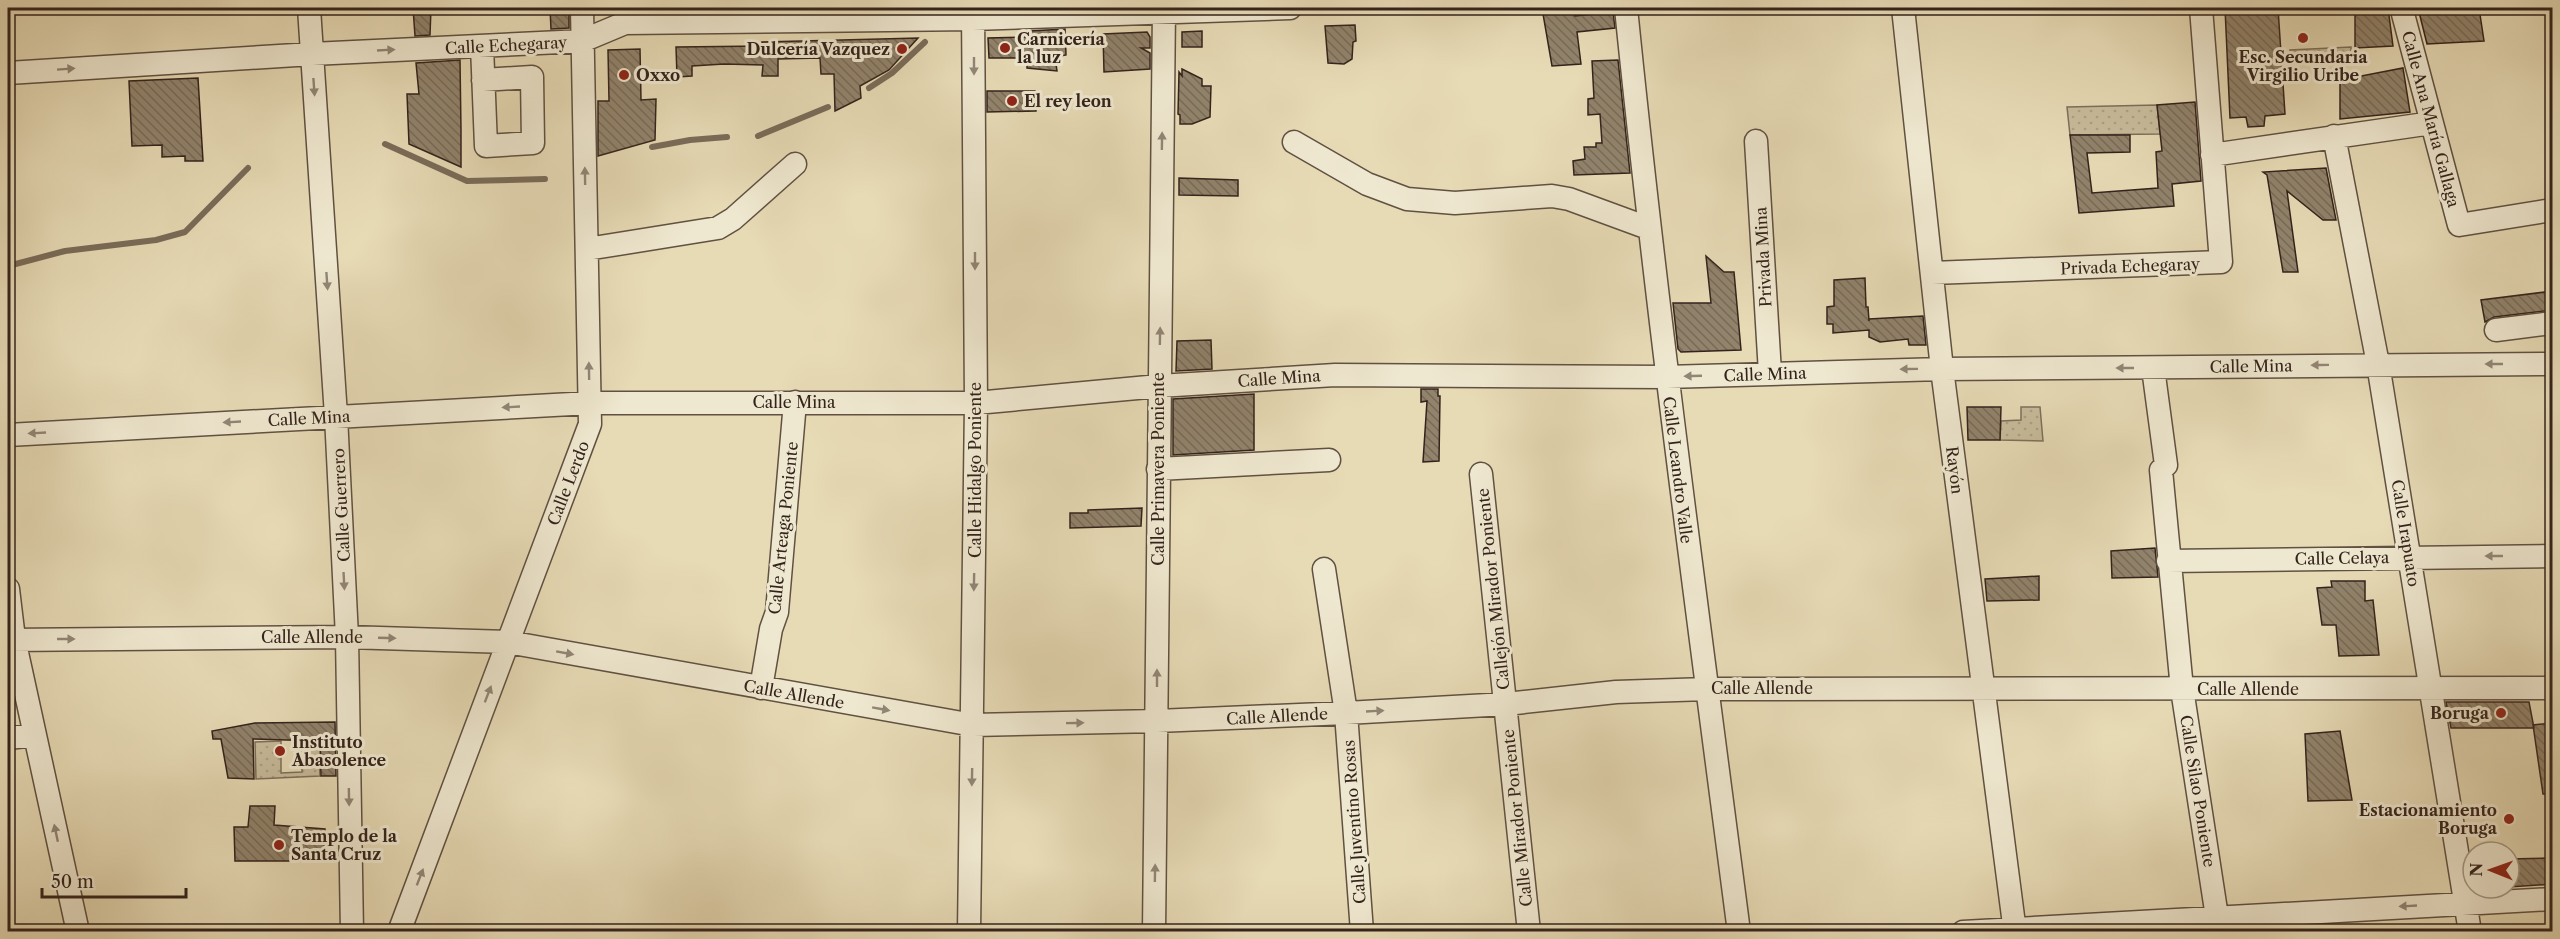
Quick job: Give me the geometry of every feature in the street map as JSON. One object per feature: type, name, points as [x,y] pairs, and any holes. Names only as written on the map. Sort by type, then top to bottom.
[{"type":"street","name":"Calle Guerrero","points":[[309,8],[336,416],[347,637],[352,932]]},
{"type":"street","name":"Calle Lerdo","points":[[399,932],[590,424],[582,8]]},
{"type":"street","name":"Calle Echegaray","points":[[8,73],[312,54],[582,41],[625,23],[682,14],[973,13],[1290,8]]},
{"type":"street","name":"Calle Leandro Valle","points":[[1626,8],[1648,228],[1666,377],[1739,932]]},
{"type":"street","name":"Rayón","points":[[1903,8],[1942,369],[2015,930]]},
{"type":"street","name":"Privada Echegaray","points":[[1932,273],[2221,262],[2201,8]]},
{"type":"street","name":"Calle Primavera Poniente","points":[[1154,932],[1164,10]]},
{"type":"street","name":"Calle Hidalgo Poniente","points":[[969,932],[976,403],[973,13]]},
{"type":"street","name":"Calle Ana María Gallaga","points":[[2403,14],[2459,225],[2553,210]]},
{"type":"street","points":[[482,46],[483,80]]},
{"type":"street","points":[[2212,154],[2432,123]]},
{"type":"street","name":"Calle Irapuato","points":[[2334,136],[2378,364],[2470,932]]},
{"type":"street","name":"Privada Mina","points":[[1756,141],[1770,373]]},
{"type":"street","points":[[1294,142],[1367,184],[1407,199],[1455,203],[1552,196],[1569,199],[1648,228]]},
{"type":"street","points":[[587,249],[718,228],[733,219],[795,164]]},
{"type":"street","points":[[2496,330],[2553,323]]},
{"type":"street","name":"Calle Mina","points":[[8,435],[590,404],[976,403],[1159,386],[1335,375],[1666,377],[1942,369],[2553,363]]},
{"type":"street","name":"Calle Silao Poniente","points":[[2153,368],[2166,465],[2161,470],[2182,689],[2218,924]]},
{"type":"street","name":"Calle Arteaga Poniente","points":[[761,688],[771,629],[777,612],[795,402]]},
{"type":"street","points":[[1158,469],[1329,460]]},
{"type":"street","name":"Callejón Mirador Poniente","points":[[1481,474],[1506,704]]},
{"type":"street","name":"Calle Celaya","points":[[2168,561],[2553,556]]},
{"type":"street","name":"Calle Juventino Rosas","points":[[1323,570],[1346,712],[1362,932]]},
{"type":"street","points":[[8,589],[11,640],[35,735],[78,932]]},
{"type":"street","name":"Calle Allende","points":[[11,640],[347,637],[508,642],[973,725],[1157,721],[1346,712],[1506,704],[1616,692],[1707,689],[2553,688]]},
{"type":"street","name":"Calle Mirador Poniente","points":[[1506,704],[1529,932]]},
{"type":"street","points":[[8,738],[35,735]]},
{"type":"street","points":[[1963,932],[2218,924],[2466,903],[2553,899]]},
{"type":"shaded area","points":[[2351,47],[2351,58],[2291,63],[2290,50]]},
{"type":"shaded area","points":[[2157,105],[2160,134],[2070,135],[2067,107]]},
{"type":"shaded area","points":[[2021,407],[2040,407],[2043,441],[2000,440],[2001,421],[2021,420]]},
{"type":"shaded area","points":[[281,741],[281,773],[302,772],[302,742],[330,744],[330,759],[319,760],[320,776],[256,779],[255,742]]},
{"type":"building","points":[[413,8],[431,8],[430,35],[415,36]]},
{"type":"building","points":[[550,8],[569,8],[569,28],[551,29]]},
{"type":"building","points":[[2225,8],[2278,8],[2285,114],[2265,116],[2264,126],[2248,127],[2246,117],[2230,118]]},
{"type":"building","points":[[2355,8],[2388,8],[2393,46],[2355,48]]},
{"type":"building","points":[[2418,8],[2479,8],[2484,41],[2427,44]]},
{"type":"building","points":[[1574,11],[1575,16],[1613,12],[1615,28],[1577,32],[1581,64],[1552,66],[1543,14]]},
{"type":"building","points":[[1355,25],[1356,41],[1353,42],[1352,59],[1344,64],[1328,63],[1325,26]]},
{"type":"building","points":[[1065,29],[1066,55],[1055,57],[1057,71],[1027,68],[1027,58],[989,58],[988,38],[1030,37],[1030,31]]},
{"type":"building","points":[[1202,31],[1202,47],[1182,47],[1182,32]]},
{"type":"building","points":[[1147,32],[1150,37],[1150,48],[1141,48],[1150,53],[1150,69],[1104,72],[1103,34]]},
{"type":"building","points":[[918,38],[889,70],[860,86],[861,98],[835,111],[834,74],[821,74],[820,58],[778,59],[778,76],[762,76],[763,65],[724,64],[692,66],[692,76],[677,77],[676,47],[763,46],[762,42]]},
{"type":"building","points":[[640,49],[641,100],[656,99],[655,140],[598,156],[598,101],[609,101],[608,50]]},
{"type":"building","points":[[460,60],[461,167],[409,144],[407,94],[419,94],[416,63]]},
{"type":"building","points":[[1618,60],[1630,173],[1574,175],[1573,161],[1585,159],[1584,147],[1596,147],[1596,143],[1602,143],[1600,114],[1588,115],[1588,99],[1594,98],[1592,61]]},
{"type":"building","points":[[2403,68],[2410,112],[2340,119],[2340,80]]},
{"type":"building","points":[[1182,69],[1202,79],[1202,86],[1211,86],[1210,117],[1192,124],[1180,124],[1178,114],[1179,72],[1182,76]]},
{"type":"building","points":[[198,78],[203,161],[185,161],[185,156],[162,157],[162,145],[132,146],[129,81]]},
{"type":"building","name":"El rey leon","points":[[987,91],[1035,91],[1036,111],[987,112]]},
{"type":"building","points":[[2195,102],[2201,181],[2172,184],[2174,206],[2079,213],[2070,135],[2130,135],[2130,152],[2087,153],[2092,193],[2158,188],[2156,152],[2162,151],[2157,105]]},
{"type":"building","points":[[2326,168],[2336,220],[2323,220],[2287,191],[2298,272],[2283,272],[2267,175],[2263,172]]},
{"type":"building","points":[[1179,178],[1238,180],[1238,196],[1179,195]]},
{"type":"building","points":[[1706,256],[1724,272],[1734,272],[1741,350],[1681,352],[1678,349],[1673,303],[1711,303]]},
{"type":"building","points":[[1865,278],[1869,321],[1869,319],[1923,316],[1926,345],[1909,345],[1908,339],[1880,342],[1869,337],[1869,330],[1833,333],[1833,324],[1827,324],[1827,307],[1834,306],[1834,280]]},
{"type":"building","points":[[2553,291],[2553,310],[2494,317],[2485,322],[2481,300]]},
{"type":"building","points":[[1211,340],[1212,369],[1176,371],[1177,341]]},
{"type":"building","points":[[1421,389],[1438,389],[1438,396],[1440,396],[1439,461],[1423,462],[1427,401],[1421,402]]},
{"type":"building","points":[[1254,394],[1254,450],[1173,455],[1173,399]]},
{"type":"building","points":[[1967,407],[2001,407],[2000,440],[1968,440]]},
{"type":"building","points":[[1142,508],[1141,526],[1070,528],[1070,513]]},
{"type":"building","points":[[2155,548],[2158,577],[2112,578],[2111,551]]},
{"type":"building","points":[[2039,576],[2039,600],[1987,601],[1985,579]]},
{"type":"building","points":[[2331,581],[2365,581],[2365,601],[2373,600],[2379,655],[2339,656],[2336,625],[2322,625],[2317,588],[2332,587]]},
{"type":"building","name":"Boruga","points":[[2446,702],[2529,702],[2534,728],[2451,728]]},
{"type":"building","points":[[335,722],[336,776],[321,776],[320,741],[253,739],[254,779],[228,778],[221,739],[213,739],[212,731],[255,723]]},
{"type":"building","points":[[2553,723],[2553,794],[2543,794],[2533,725]]},
{"type":"building","points":[[2340,731],[2352,800],[2308,801],[2305,734]]},
{"type":"building","name":"Templo de la Santa Cruz","points":[[250,806],[275,806],[274,825],[325,829],[324,861],[235,861],[234,827],[248,827]]},
{"type":"building","points":[[2553,858],[2553,884],[2521,886],[2521,859]]},
{"type":"waterway","points":[[869,88],[892,73],[925,42]]},
{"type":"waterway","points":[[758,136],[828,107]]},
{"type":"waterway","points":[[652,147],[690,140],[727,137]]},
{"type":"waterway","points":[[385,144],[467,181],[545,179]]},
{"type":"waterway","points":[[8,266],[65,251],[156,240],[185,232],[248,168]]},
{"type":"place","name":"Esc. Secundaria Virgilio Uribe","points":[[2303,38]]},
{"type":"place","name":"Carnicería la luz","points":[[1005,48]]},
{"type":"place","name":"Dulcería Vazquez","points":[[902,49]]},
{"type":"place","name":"Oxxo","points":[[624,75]]},
{"type":"place","name":"El rey leon","points":[[1012,101]]},
{"type":"place","name":"Boruga","points":[[2501,713]]},
{"type":"place","name":"Instituto Abasolence","points":[[280,751]]},
{"type":"place","name":"Estacionamiento Boruga","points":[[2509,819]]},
{"type":"place","name":"Templo de la Santa Cruz","points":[[279,845]]}]
